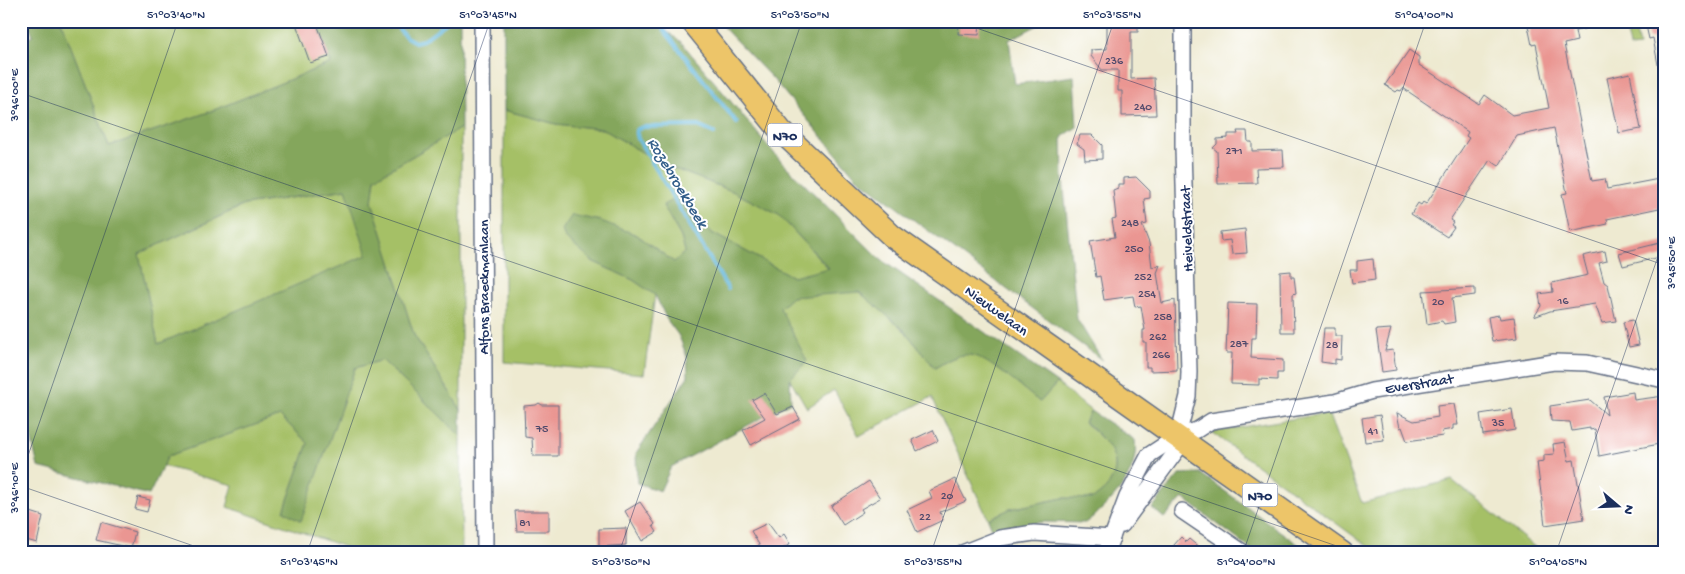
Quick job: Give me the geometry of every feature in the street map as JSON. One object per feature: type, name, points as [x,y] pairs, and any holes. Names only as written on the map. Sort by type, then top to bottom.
[{"type":"main road","name":"Nieuwelaan","points":[[692,21],[781,131],[892,236],[1342,553]]},
{"type":"street","name":"Alfons Braeckmanlaan","points":[[482,21],[485,553]]},
{"type":"street","name":"Heiveldstraat","points":[[1178,436],[1188,396],[1189,372],[1183,147],[1183,21]]},
{"type":"street","name":"Everstraat","points":[[1178,436],[1197,430],[1211,422],[1335,402],[1372,390],[1554,362],[1587,363],[1664,380]]},
{"type":"street","points":[[1106,553],[1127,497],[1149,455],[1178,436]]},
{"type":"street","points":[[1182,511],[1244,553]]},
{"type":"street","points":[[962,553],[1000,538],[1034,533],[1112,538]]},
{"type":"green space","points":[[27,21],[61,21],[109,146],[209,112],[331,63],[316,21],[388,21],[391,25],[393,21],[460,21],[461,128],[375,178],[372,202],[414,335],[461,410],[461,436],[382,360],[355,368],[301,521],[284,511],[308,443],[280,416],[168,456],[149,495],[38,467],[21,394],[21,41],[33,35]],"holes":[[[346,189],[367,255],[158,344],[139,254],[244,205]]]},
{"type":"green space","points":[[61,21],[316,21],[331,63],[209,112],[109,146]]},
{"type":"green space","points":[[504,21],[653,21],[681,42],[779,159],[880,259],[1057,383],[1040,402],[1006,375],[977,357],[961,355],[935,368],[903,329],[859,292],[792,297],[780,308],[807,361],[790,379],[791,402],[671,467],[660,491],[637,483],[636,453],[688,376],[687,357],[679,336],[667,320],[655,295],[633,280],[592,261],[565,238],[562,230],[572,215],[601,221],[637,235],[674,262],[685,252],[681,237],[663,205],[680,196],[712,233],[793,277],[829,268],[779,215],[732,191],[662,164],[603,129],[556,124],[504,110]]},
{"type":"green space","points":[[727,21],[1046,21],[1009,40],[1015,84],[1074,76],[1077,127],[1062,137],[1063,179],[1077,319],[1102,360],[856,177],[773,79],[723,27]]},
{"type":"green space","points":[[1635,26],[1639,46],[1630,47],[1626,28]]},
{"type":"green space","points":[[504,110],[556,124],[603,129],[662,164],[732,191],[779,215],[829,269],[793,277],[712,233],[680,196],[663,206],[681,237],[685,252],[674,262],[637,235],[592,261],[633,280],[655,295],[644,374],[504,362]]},
{"type":"green space","points":[[461,128],[461,410],[414,335],[372,202],[375,178]]},
{"type":"green space","points":[[347,189],[368,255],[158,344],[139,254],[245,205]]},
{"type":"green space","points":[[859,291],[903,329],[935,368],[957,356],[972,355],[998,368],[1040,402],[1057,383],[1091,411],[1084,423],[1104,441],[1114,456],[1114,473],[1107,487],[1093,499],[1063,498],[1010,509],[988,519],[932,397],[859,436],[834,390],[807,408],[790,379],[780,308],[791,297]]},
{"type":"green space","points":[[382,360],[461,436],[462,553],[363,553],[227,507],[233,485],[163,466],[168,456],[280,416],[308,443],[284,511],[301,520],[355,368]]},
{"type":"green space","points":[[1091,411],[1135,440],[1133,465],[1128,477],[1113,498],[1085,523],[1043,522],[992,529],[988,519],[1010,509],[1063,498],[1093,499],[1107,487],[1114,473],[1114,456],[1098,434],[1084,422]]},
{"type":"green space","points":[[1328,413],[1362,503],[1452,480],[1542,553],[1377,553],[1211,432]]},
{"type":"green space","points":[[1200,473],[1310,553],[1256,553],[1183,498],[1164,518],[1152,508],[1180,474]]},
{"type":"building","points":[[295,21],[316,21],[329,57],[310,63]]},
{"type":"building","points":[[959,21],[980,21],[979,35],[958,34]]},
{"type":"building","points":[[1110,21],[1138,21],[1138,32],[1131,32],[1131,79],[1154,78],[1156,115],[1122,116],[1122,91],[1118,91],[1118,70],[1102,70],[1091,56],[1091,50],[1107,49],[1107,23]]},
{"type":"building","points":[[1527,21],[1597,21],[1598,26],[1575,31],[1577,41],[1564,44],[1592,181],[1605,179],[1607,189],[1664,178],[1664,207],[1607,219],[1608,224],[1570,232],[1562,194],[1567,193],[1554,128],[1517,136],[1499,166],[1490,160],[1450,220],[1453,222],[1451,225],[1454,227],[1447,237],[1411,214],[1418,203],[1421,205],[1423,202],[1426,204],[1469,138],[1466,136],[1468,132],[1403,88],[1401,91],[1398,90],[1396,92],[1385,85],[1409,50],[1419,57],[1419,65],[1479,104],[1485,95],[1512,115],[1549,108],[1536,44],[1532,45]]},
{"type":"building","points":[[1645,21],[1664,21],[1664,70],[1659,70],[1653,38],[1649,39]]},
{"type":"building","points":[[1630,73],[1641,129],[1619,133],[1607,78]]},
{"type":"building","points":[[1237,131],[1247,131],[1248,142],[1252,142],[1252,151],[1283,150],[1284,167],[1256,168],[1257,183],[1218,184],[1217,151],[1213,148],[1217,144],[1217,139],[1228,138],[1228,134],[1238,134]]},
{"type":"building","points":[[1080,135],[1092,135],[1102,145],[1102,159],[1085,160],[1084,149],[1077,144]]},
{"type":"building","points":[[1136,177],[1150,191],[1150,198],[1144,199],[1147,224],[1142,225],[1149,243],[1152,267],[1160,265],[1157,273],[1162,303],[1175,300],[1177,370],[1150,371],[1150,367],[1146,367],[1146,342],[1143,342],[1143,330],[1145,330],[1141,306],[1135,307],[1133,296],[1104,300],[1100,276],[1096,277],[1090,241],[1115,237],[1112,219],[1116,218],[1113,190],[1118,188],[1118,184],[1124,184],[1124,178]]},
{"type":"building","points":[[1245,229],[1247,253],[1232,254],[1230,240],[1221,241],[1220,232]]},
{"type":"building","points":[[1664,242],[1664,256],[1623,266],[1619,253]]},
{"type":"building","points":[[1605,251],[1607,261],[1599,263],[1604,282],[1608,285],[1616,321],[1602,323],[1595,304],[1550,311],[1534,317],[1541,306],[1539,294],[1553,292],[1552,283],[1588,275],[1583,256]]},
{"type":"building","points":[[1373,259],[1375,280],[1352,283],[1350,270],[1357,270],[1357,261]]},
{"type":"building","points":[[1291,271],[1291,277],[1294,277],[1296,293],[1293,294],[1294,332],[1281,332],[1280,272]]},
{"type":"building","points":[[1475,288],[1475,295],[1452,298],[1455,322],[1444,324],[1442,321],[1427,324],[1423,291]]},
{"type":"building","points":[[1228,303],[1257,304],[1256,338],[1252,338],[1251,358],[1283,360],[1283,373],[1277,373],[1277,380],[1259,379],[1259,385],[1231,384],[1232,353],[1226,353]]},
{"type":"building","points":[[1499,315],[1500,319],[1514,317],[1517,338],[1492,341],[1488,317]]},
{"type":"building","points":[[1633,320],[1639,345],[1629,347],[1623,322]]},
{"type":"building","points":[[1324,328],[1335,328],[1335,336],[1342,336],[1341,360],[1335,359],[1335,364],[1321,362]]},
{"type":"building","points":[[1391,329],[1385,351],[1393,350],[1396,370],[1382,372],[1376,330]]},
{"type":"building","points":[[1633,392],[1634,400],[1664,396],[1664,443],[1599,456],[1595,429],[1572,431],[1570,422],[1551,421],[1550,406],[1590,400],[1607,415],[1604,397]]},
{"type":"building","points":[[764,393],[777,414],[793,407],[800,419],[751,445],[743,430],[765,418],[752,400]]},
{"type":"building","points":[[539,403],[542,405],[558,405],[558,456],[533,456],[532,438],[525,437],[524,406]]},
{"type":"building","points":[[1454,404],[1458,425],[1453,425],[1453,429],[1442,431],[1443,436],[1407,441],[1402,427],[1400,428],[1397,413],[1414,421],[1438,417],[1437,406]]},
{"type":"building","points":[[1512,409],[1515,430],[1483,435],[1480,414]]},
{"type":"building","points":[[1380,415],[1384,440],[1365,442],[1362,418]]},
{"type":"building","points":[[933,430],[938,441],[917,451],[912,440]]},
{"type":"building","points":[[1565,442],[1569,461],[1574,460],[1584,519],[1545,525],[1537,462],[1544,461],[1544,455],[1554,454],[1553,444]]},
{"type":"building","points":[[955,479],[966,501],[940,512],[943,520],[917,532],[907,510],[932,498],[929,491]]},
{"type":"building","points":[[869,481],[880,498],[861,509],[863,512],[843,525],[831,506]]},
{"type":"building","points":[[138,497],[150,500],[147,512],[135,509]]},
{"type":"building","points":[[640,502],[655,524],[653,526],[657,532],[642,541],[625,511]]},
{"type":"building","points":[[21,509],[43,516],[37,543],[26,540],[27,537],[21,536]]},
{"type":"building","points":[[515,511],[549,511],[549,531],[517,531]]},
{"type":"building","points":[[101,522],[135,532],[131,548],[96,540]]},
{"type":"building","points":[[768,523],[779,538],[784,534],[790,544],[776,553],[764,553],[751,531]]},
{"type":"building","points":[[626,528],[626,545],[599,547],[599,529]]},
{"type":"building","points":[[1181,537],[1186,542],[1189,539],[1206,553],[1167,553]]},
{"type":"waterway","name":"Rozebroekbeek","points":[[392,21],[406,37],[415,42],[423,40],[449,21]]},
{"type":"waterway","name":"Rozebroekbeek","points":[[657,21],[737,123]]},
{"type":"waterway","name":"Rozebroekbeek","points":[[714,133],[698,126],[642,127],[636,130],[638,139],[728,289]]}]
